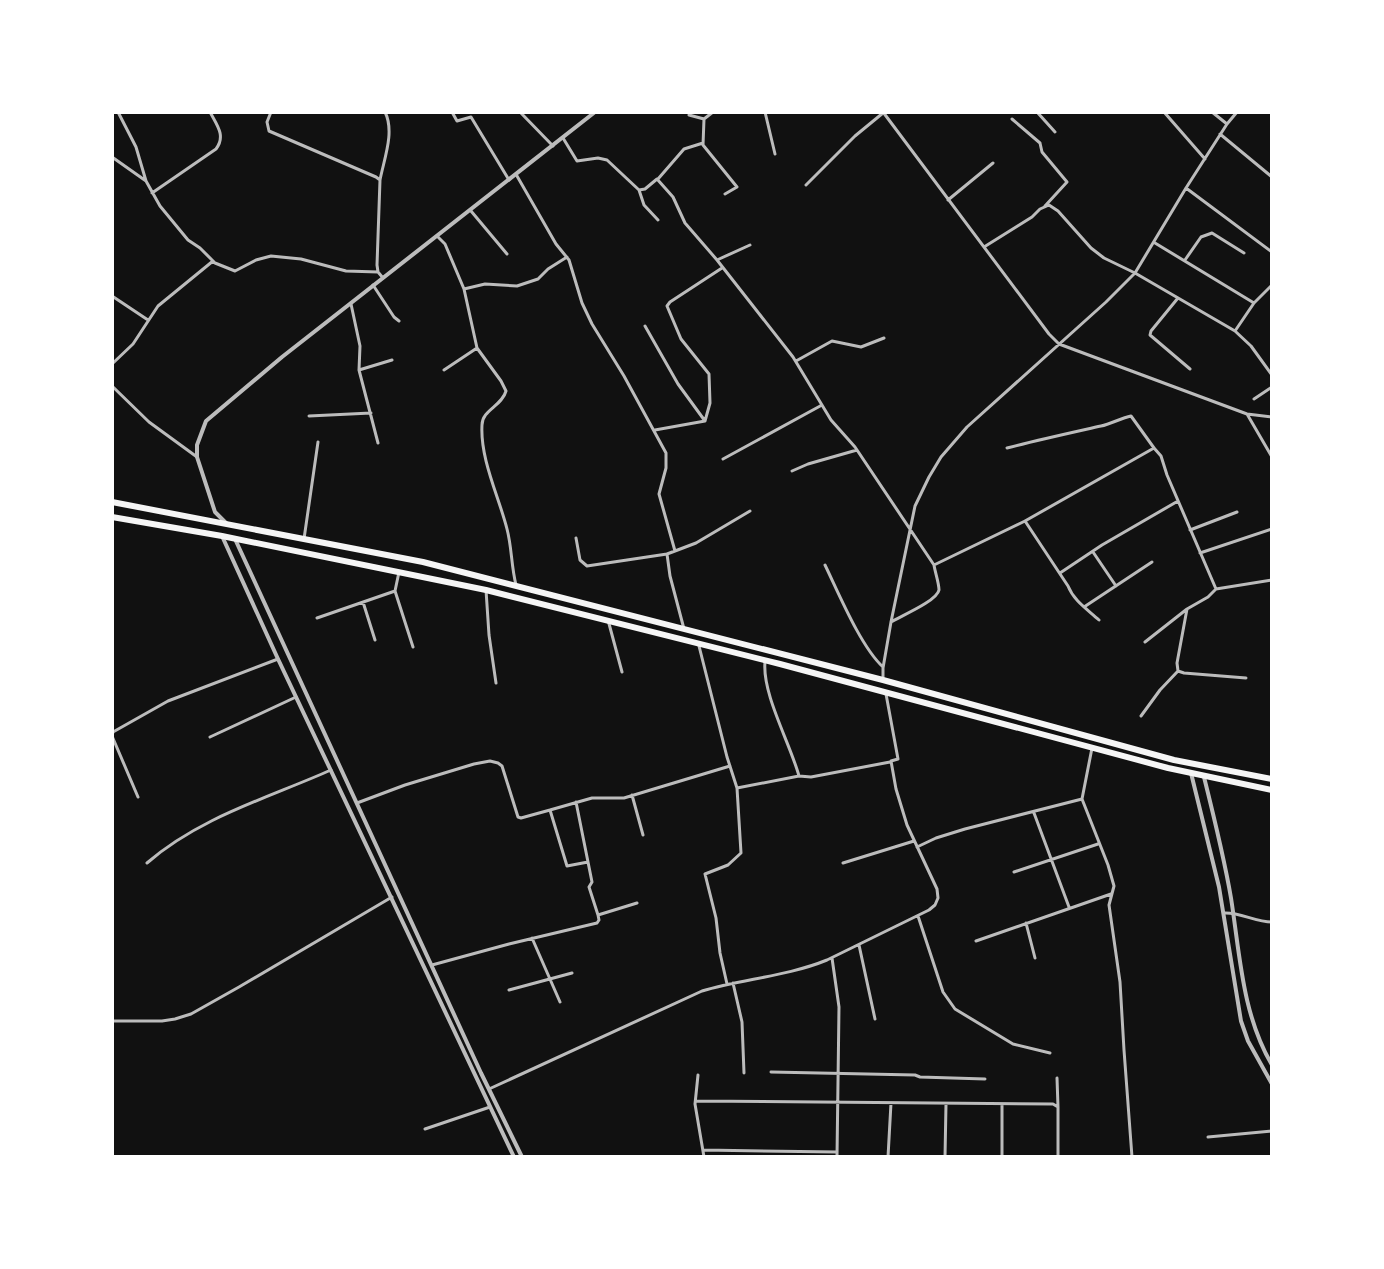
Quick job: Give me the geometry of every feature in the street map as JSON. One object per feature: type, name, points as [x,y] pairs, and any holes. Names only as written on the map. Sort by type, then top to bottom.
[{"type":"highway","points":[[112,502],[423,562],[883,680],[1174,760],[1272,779]]},
{"type":"highway","points":[[112,517],[222,536],[486,590],[765,660],[1092,748],[1272,790]]},
{"type":"highway","points":[[215,522],[222,536]]},
{"type":"highway","points":[[229,525],[235,539]]},
{"type":"highway","points":[[883,680],[886,694]]},
{"type":"street","points":[[118,112],[136,147],[152,193],[179,231],[213,261],[235,271],[265,257],[286,257],[346,271],[378,272]]},
{"type":"street","points":[[152,193],[216,149],[220,143],[220,130],[210,112]]},
{"type":"street","points":[[271,112],[267,122],[269,131],[380,180]]},
{"type":"street","points":[[383,278],[378,272],[380,180],[389,136],[385,112]]},
{"type":"street","points":[[452,112],[457,121],[471,117],[509,180]]},
{"type":"street","points":[[520,112],[553,146]]},
{"type":"street","points":[[215,522],[215,512],[197,457],[197,445],[206,421],[282,357],[595,112]]},
{"type":"street","points":[[713,112],[704,119],[703,143],[736,186],[725,194]]},
{"type":"street","points":[[765,112],[775,154]]},
{"type":"street","points":[[806,185],[883,112],[1059,344],[1247,414],[1272,417]]},
{"type":"street","points":[[1037,112],[1055,132]]},
{"type":"street","points":[[1164,112],[1205,159]]},
{"type":"street","points":[[1212,112],[1227,124]]},
{"type":"street","points":[[883,680],[891,622],[915,506],[941,457],[967,427],[1135,273],[1220,134],[1237,112]]},
{"type":"street","points":[[689,115],[704,119]]},
{"type":"street","points":[[984,247],[1032,217],[1067,182],[1042,152],[1040,143],[1012,119]]},
{"type":"street","points":[[1220,134],[1272,177]]},
{"type":"street","points":[[563,138],[577,161],[607,160],[639,190],[644,205],[658,220]]},
{"type":"street","points":[[639,190],[657,179],[684,149],[703,143]]},
{"type":"street","points":[[112,157],[146,181]]},
{"type":"street","points":[[948,200],[993,163]]},
{"type":"street","points":[[516,174],[556,244],[567,257],[592,324],[666,453],[666,468],[659,494],[675,551]]},
{"type":"street","points":[[657,179],[673,197],[685,223],[796,361],[831,420],[857,450],[934,565],[939,590],[936,596],[891,622]]},
{"type":"street","points":[[1186,188],[1272,252]]},
{"type":"street","points":[[1045,206],[1058,211],[1104,258],[1235,331],[1251,346],[1272,375]]},
{"type":"street","points":[[471,211],[507,254]]},
{"type":"street","points":[[1185,260],[1201,237],[1212,233],[1244,253]]},
{"type":"street","points":[[437,236],[445,244],[464,289],[477,348],[506,391],[503,399],[484,417],[482,426],[489,473],[508,532],[517,586]]},
{"type":"street","points":[[1153,242],[1254,303]]},
{"type":"street","points":[[717,260],[750,245]]},
{"type":"street","points":[[464,289],[485,284],[517,286],[538,279],[567,257]]},
{"type":"street","points":[[112,364],[133,344],[158,306],[213,261]]},
{"type":"street","points":[[705,421],[710,403],[709,374],[681,339],[667,306],[722,268]]},
{"type":"street","points":[[373,285],[399,321]]},
{"type":"street","points":[[1235,331],[1254,303],[1272,285]]},
{"type":"street","points":[[112,296],[148,320]]},
{"type":"street","points":[[1178,298],[1150,335],[1190,369]]},
{"type":"street","points":[[351,304],[360,346],[359,370],[378,443]]},
{"type":"street","points":[[645,326],[678,384],[705,421]]},
{"type":"street","points":[[796,361],[832,341],[861,347],[884,338]]},
{"type":"street","points":[[444,370],[477,348]]},
{"type":"street","points":[[359,370],[392,360]]},
{"type":"street","points":[[112,386],[149,422],[197,457]]},
{"type":"street","points":[[1254,399],[1272,387]]},
{"type":"street","points":[[723,459],[822,405]]},
{"type":"street","points":[[309,416],[371,413]]},
{"type":"street","points":[[1247,414],[1272,457]]},
{"type":"street","points":[[1007,448],[1110,424],[1131,416],[1161,456],[1216,589]]},
{"type":"street","points":[[655,430],[705,421]]},
{"type":"street","points":[[304,539],[318,442]]},
{"type":"street","points":[[934,565],[1025,521],[1154,448]]},
{"type":"street","points":[[792,471],[857,450]]},
{"type":"street","points":[[1060,573],[1178,501]]},
{"type":"street","points":[[576,538],[580,560],[587,566],[667,554],[696,543],[750,511]]},
{"type":"street","points":[[215,512],[229,525]]},
{"type":"street","points":[[1190,530],[1237,512]]},
{"type":"street","points":[[1025,521],[1071,595],[1099,620]]},
{"type":"street","points":[[1200,553],[1272,529]]},
{"type":"street","points":[[222,536],[514,1157]]},
{"type":"street","points":[[235,539],[522,1157]]},
{"type":"street","points":[[1092,551],[1116,586]]},
{"type":"street","points":[[667,554],[684,629]]},
{"type":"street","points":[[1084,607],[1152,562]]},
{"type":"street","points":[[825,565],[866,644],[883,667]]},
{"type":"street","points":[[399,572],[395,591],[413,647]]},
{"type":"street","points":[[1145,642],[1216,589],[1272,580]]},
{"type":"street","points":[[486,590],[496,683]]},
{"type":"street","points":[[317,618],[395,591]]},
{"type":"street","points":[[363,602],[375,640]]},
{"type":"street","points":[[1178,671],[1187,609]]},
{"type":"street","points":[[608,620],[622,672]]},
{"type":"street","points":[[698,643],[737,788],[741,853],[728,865],[705,874],[716,918],[720,953],[742,1022],[744,1073]]},
{"type":"street","points":[[138,797],[113,732],[168,701],[278,659]]},
{"type":"street","points":[[765,660],[767,686],[799,776]]},
{"type":"street","points":[[1178,671],[1246,678]]},
{"type":"street","points":[[1141,716],[1178,671]]},
{"type":"street","points":[[737,788],[898,759],[886,694]]},
{"type":"street","points":[[210,737],[296,697]]},
{"type":"street","points":[[1092,748],[1082,799],[1114,886],[1109,905],[1120,982],[1132,1157]]},
{"type":"street","points":[[357,803],[405,785],[490,761],[502,766],[518,817],[521,818],[592,798],[624,798],[730,766]]},
{"type":"street","points":[[482,1092],[702,991],[812,966],[929,910],[938,898],[937,889],[900,805],[891,761]]},
{"type":"street","points":[[147,863],[202,825],[331,770]]},
{"type":"street","points":[[1191,773],[1212,852],[1241,1021],[1248,1041],[1272,1084]]},
{"type":"street","points":[[1203,776],[1222,852],[1245,996],[1258,1039],[1272,1065]]},
{"type":"street","points":[[632,795],[643,835]]},
{"type":"street","points":[[917,847],[965,829],[1082,799]]},
{"type":"street","points":[[432,965],[597,923],[599,920],[589,887],[592,882],[576,802]]},
{"type":"street","points":[[550,810],[567,866],[588,862]]},
{"type":"street","points":[[1034,813],[1069,908]]},
{"type":"street","points":[[843,863],[914,841]]},
{"type":"street","points":[[1014,872],[1098,844]]},
{"type":"street","points":[[976,941],[1111,894]]},
{"type":"street","points":[[112,1021],[162,1021],[191,1014],[392,897]]},
{"type":"street","points":[[598,915],[637,903]]},
{"type":"street","points":[[1224,913],[1233,912],[1245,918],[1272,922]]},
{"type":"street","points":[[918,916],[943,992],[955,1009],[1013,1044],[1050,1053]]},
{"type":"street","points":[[1026,923],[1035,958]]},
{"type":"street","points":[[532,938],[560,1002]]},
{"type":"street","points":[[859,945],[875,1019]]},
{"type":"street","points":[[703,1150],[837,1154],[839,1007],[832,958]]},
{"type":"street","points":[[509,990],[572,973]]},
{"type":"street","points":[[771,1072],[985,1079]]},
{"type":"street","points":[[698,1075],[696,1101],[704,1157]]},
{"type":"street","points":[[1057,1078],[1058,1157]]},
{"type":"street","points":[[696,1101],[1056,1105]]},
{"type":"street","points":[[888,1157],[891,1103]]},
{"type":"street","points":[[945,1157],[946,1104]]},
{"type":"street","points":[[1002,1104],[1002,1157]]},
{"type":"street","points":[[425,1129],[490,1107]]},
{"type":"street","points":[[1208,1137],[1272,1131]]}]
